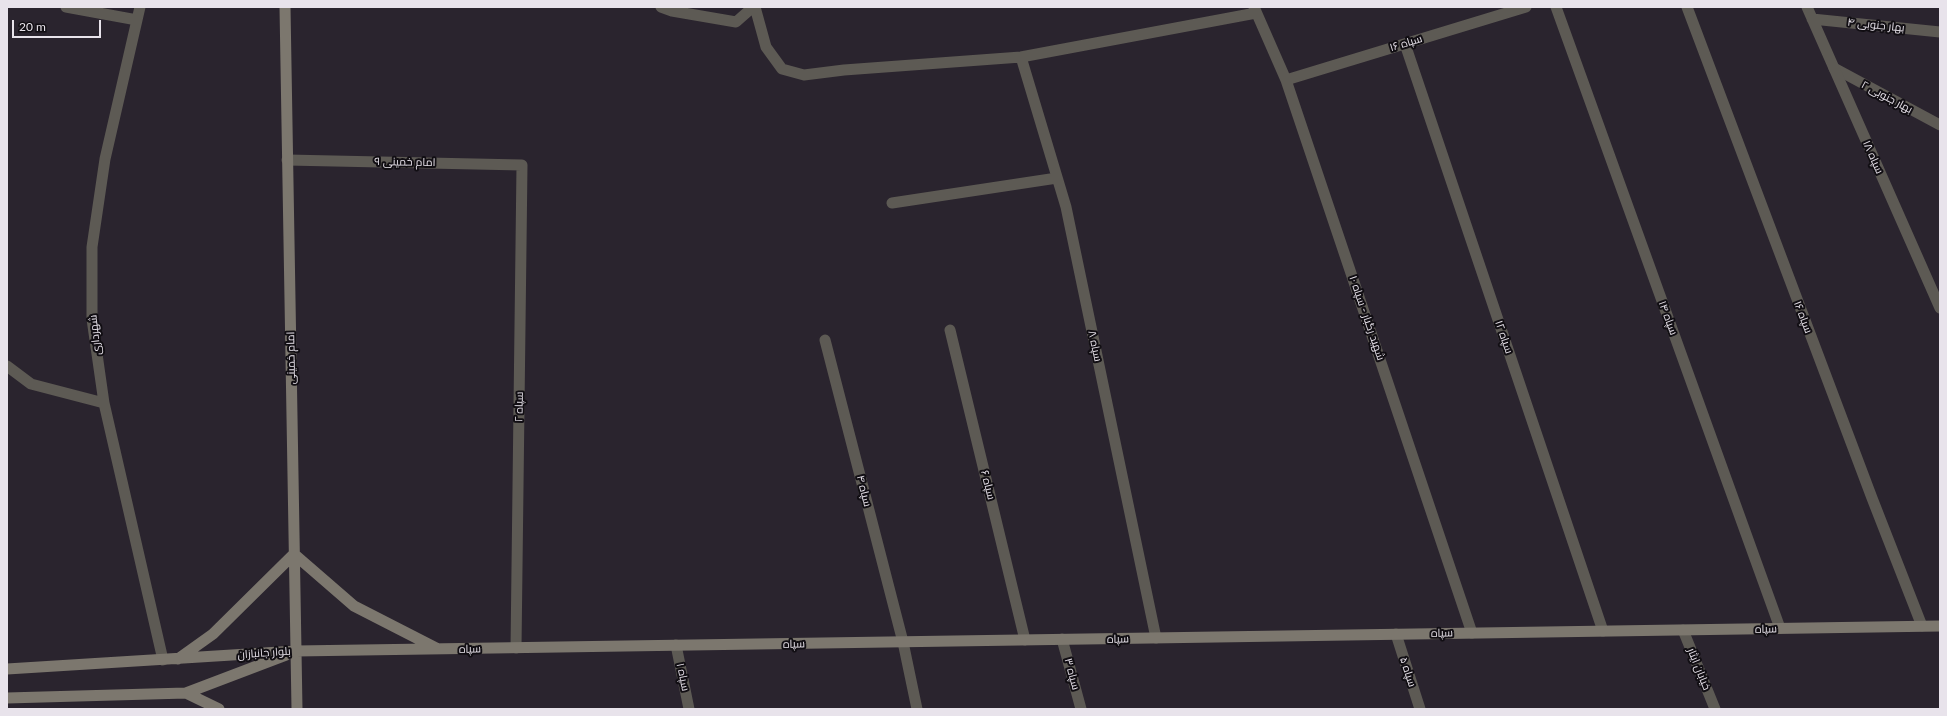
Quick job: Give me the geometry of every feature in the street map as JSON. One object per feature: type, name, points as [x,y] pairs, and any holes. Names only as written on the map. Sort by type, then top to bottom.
[{"type":"main road","name":"امام خمینی","points":[[285,7],[297,709]]},
{"type":"main road","points":[[178,659],[213,634],[294,554],[354,606],[438,649]]},
{"type":"main road","name":"سپاه","points":[[296,651],[1940,626]]},
{"type":"main road","name":"بلوار جانبازان","points":[[7,669],[296,651]]},
{"type":"main road","name":"بلوار جانبازان","points":[[7,698],[186,693],[296,651]]},
{"type":"main road","points":[[186,693],[218,709]]},
{"type":"street","points":[[66,7],[137,20]]},
{"type":"street","name":"شهرداری","points":[[140,7],[105,159],[92,246],[92,319],[104,403],[163,660]]},
{"type":"street","points":[[661,7],[672,12],[736,22],[754,7],[766,47],[782,69],[804,75],[844,70],[1021,57],[1255,10]]},
{"type":"street","name":"سپاه ۱۶","points":[[1286,80],[1526,7]]},
{"type":"street","name":"سپاه ۱۴","points":[[1556,7],[1780,628]]},
{"type":"street","name":"سپاه ۱۶","points":[[1687,7],[1872,498],[1922,626]]},
{"type":"street","name":"سپاه ۱۸","points":[[1807,7],[1940,308]]},
{"type":"street","name":"شهید رگبار - سپاه ۱۰","points":[[1255,10],[1286,80],[1472,633]]},
{"type":"street","name":"بهار جنوبی ۴","points":[[1812,19],[1940,32]]},
{"type":"street","name":"سپاه ۱۲","points":[[1405,44],[1603,631]]},
{"type":"street","name":"سپاه ۸","points":[[1021,57],[1056,178],[1066,207],[1156,638]]},
{"type":"street","name":"بهار جنوبی ۲","points":[[1834,68],[1940,125]]},
{"type":"street","name":"امام خمینی ۹","points":[[288,160],[522,165]]},
{"type":"street","name":"سپاه ۲","points":[[516,648],[522,165]]},
{"type":"street","points":[[892,203],[1056,178]]},
{"type":"street","name":"سپاه ۶","points":[[950,330],[1025,640]]},
{"type":"street","name":"سپاه ۴","points":[[825,340],[903,642],[917,709]]},
{"type":"street","points":[[7,366],[31,384],[104,403]]},
{"type":"street","name":"خیابان ایثار","points":[[1682,630],[1715,709]]},
{"type":"street","name":"سپاه ۵","points":[[1396,634],[1420,709]]},
{"type":"street","name":"سپاه ۳","points":[[1062,639],[1081,709]]},
{"type":"street","name":"سپاه ۱","points":[[676,645],[690,709]]}]
